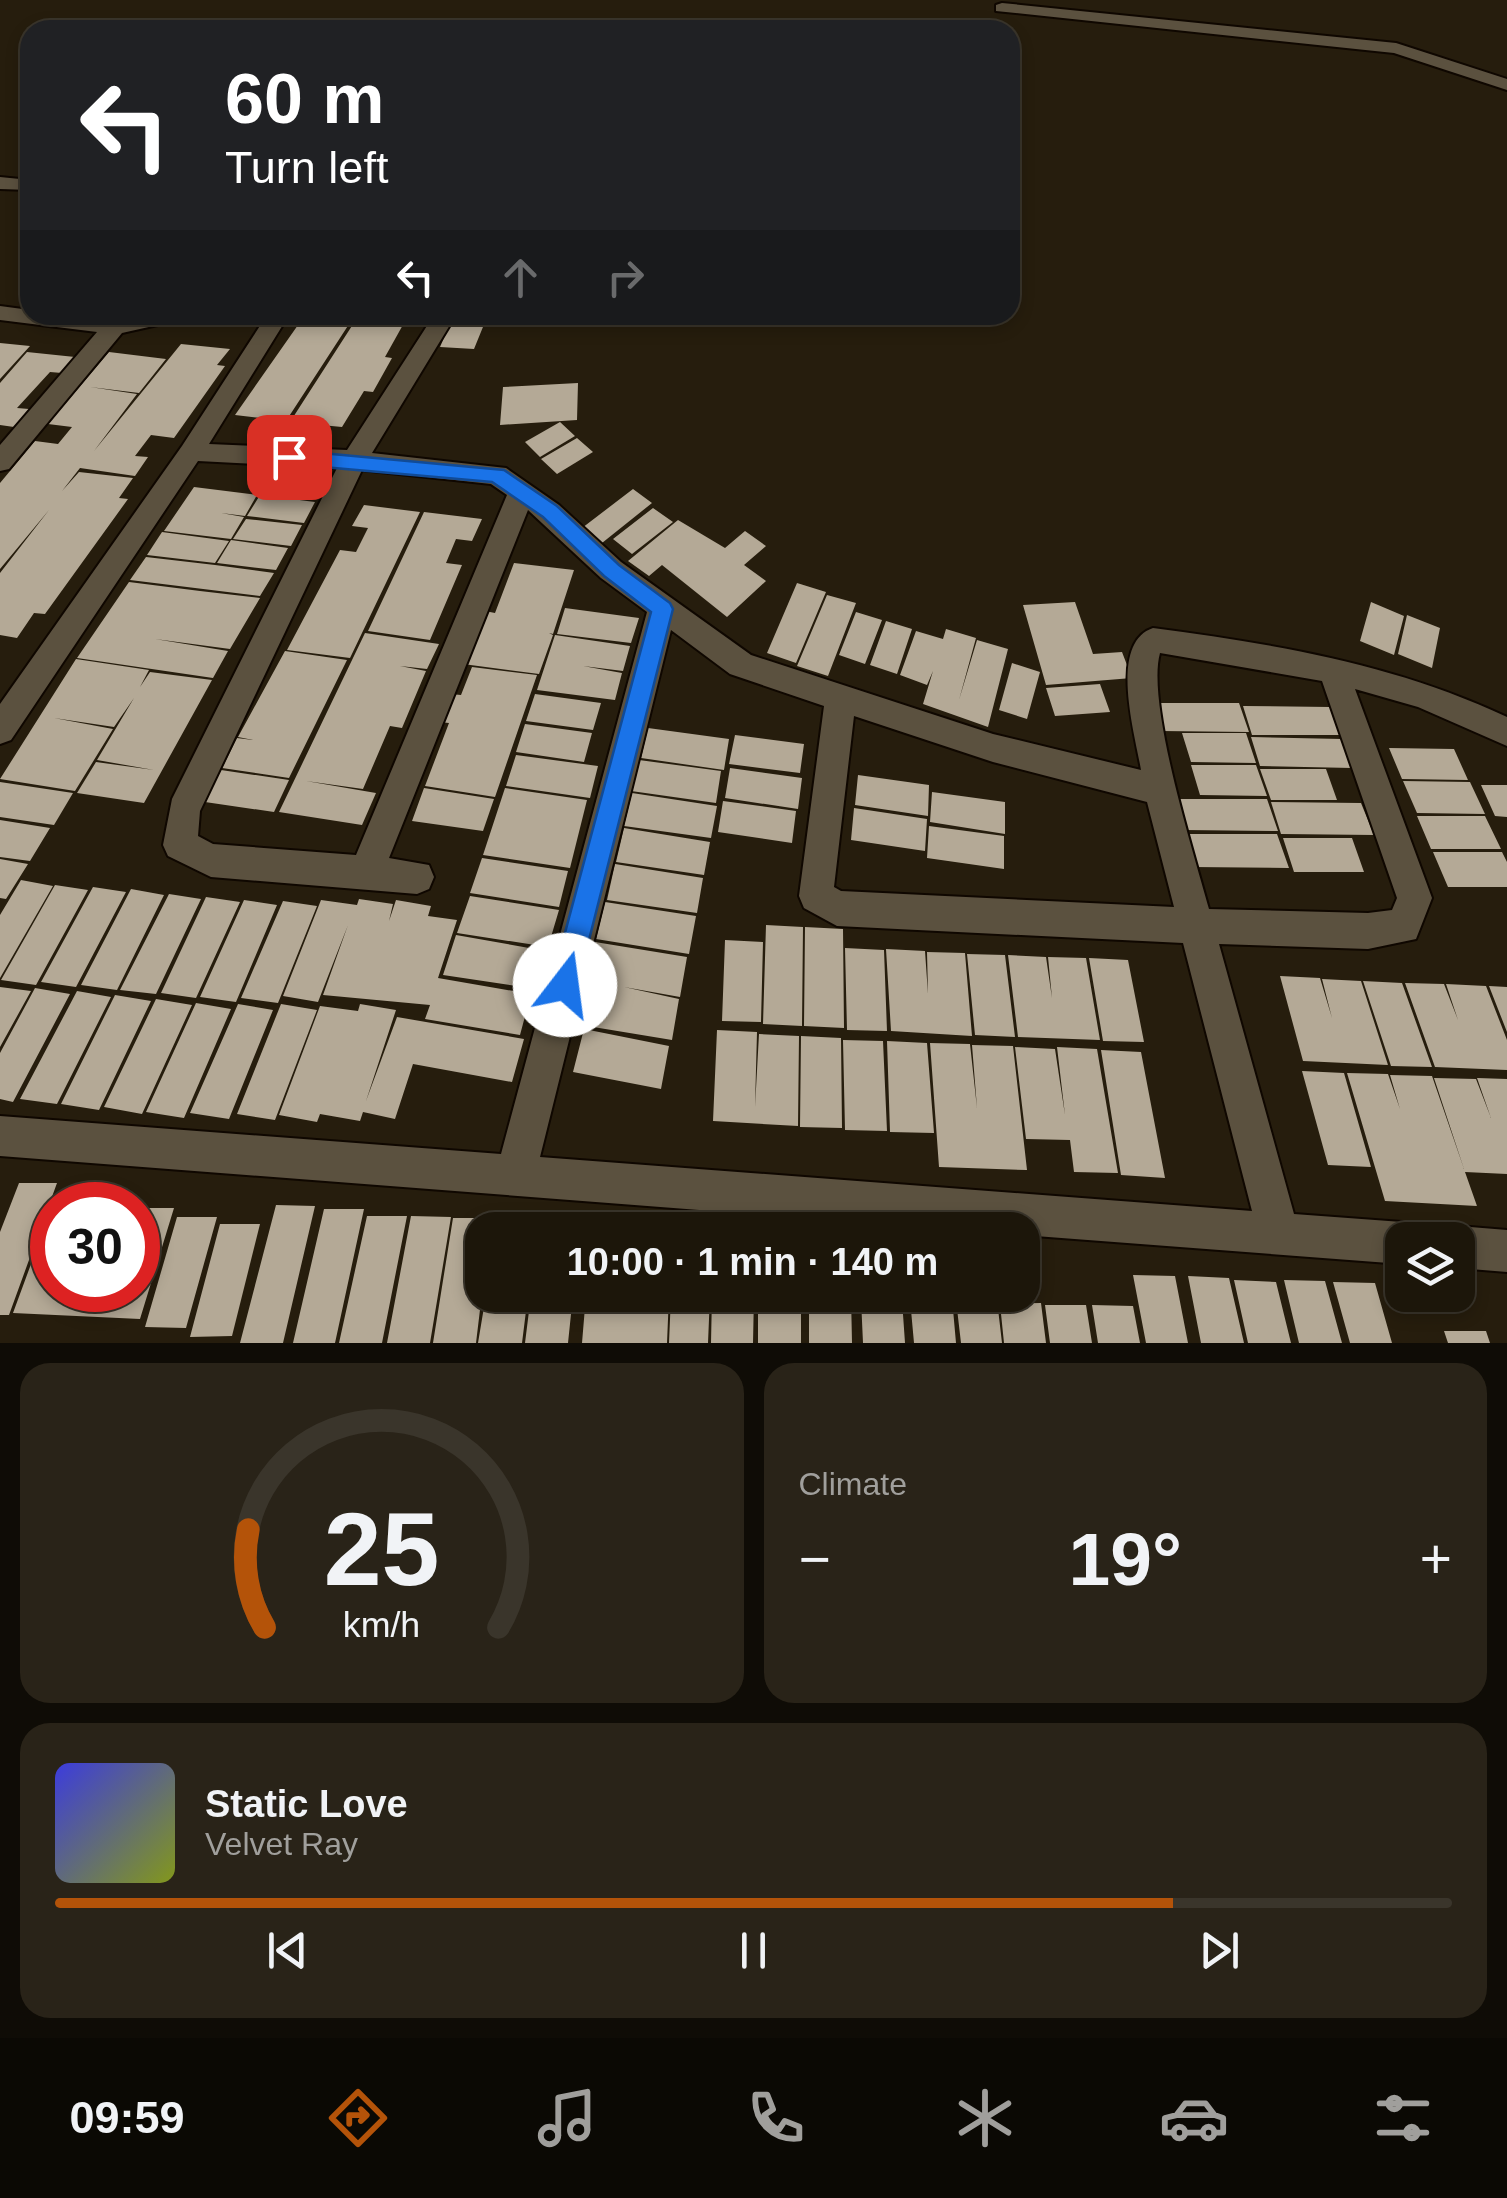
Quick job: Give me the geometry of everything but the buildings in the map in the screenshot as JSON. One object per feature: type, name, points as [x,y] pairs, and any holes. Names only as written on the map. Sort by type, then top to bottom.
[{"type":"street","points":[[1002,8],[1396,48],[1507,85]]},
{"type":"street","points":[[105,325],[119,325]]},
{"type":"street","points":[[0,730],[191,452],[272,325]]},
{"type":"street","points":[[417,878],[367,870],[211,860],[180,845],[184,810],[354,460],[439,325]]},
{"type":"street","points":[[0,462],[114,326]]},
{"type":"street","points":[[191,452],[354,460],[497,475],[550,512],[612,570],[662,609],[740,664],[993,748],[1160,790]]},
{"type":"street","points":[[367,870],[521,494]]},
{"type":"street","points":[[516,1173],[662,609]]},
{"type":"street","points":[[1280,1234],[1160,790],[1144,697],[1143,654],[1152,640],[1373,678],[1453,706],[1507,732]]},
{"type":"street","points":[[840,700],[816,896],[837,908],[1197,926],[1368,930],[1403,926],[1415,898],[1334,670]]},
{"type":"street","points":[[0,1136],[1385,1242]]},
{"type":"street","points":[[1475,1248],[1507,1251]]},
{"type":"route","points":[[289,457],[497,475],[550,512],[612,570],[662,609],[565,985]]}]
